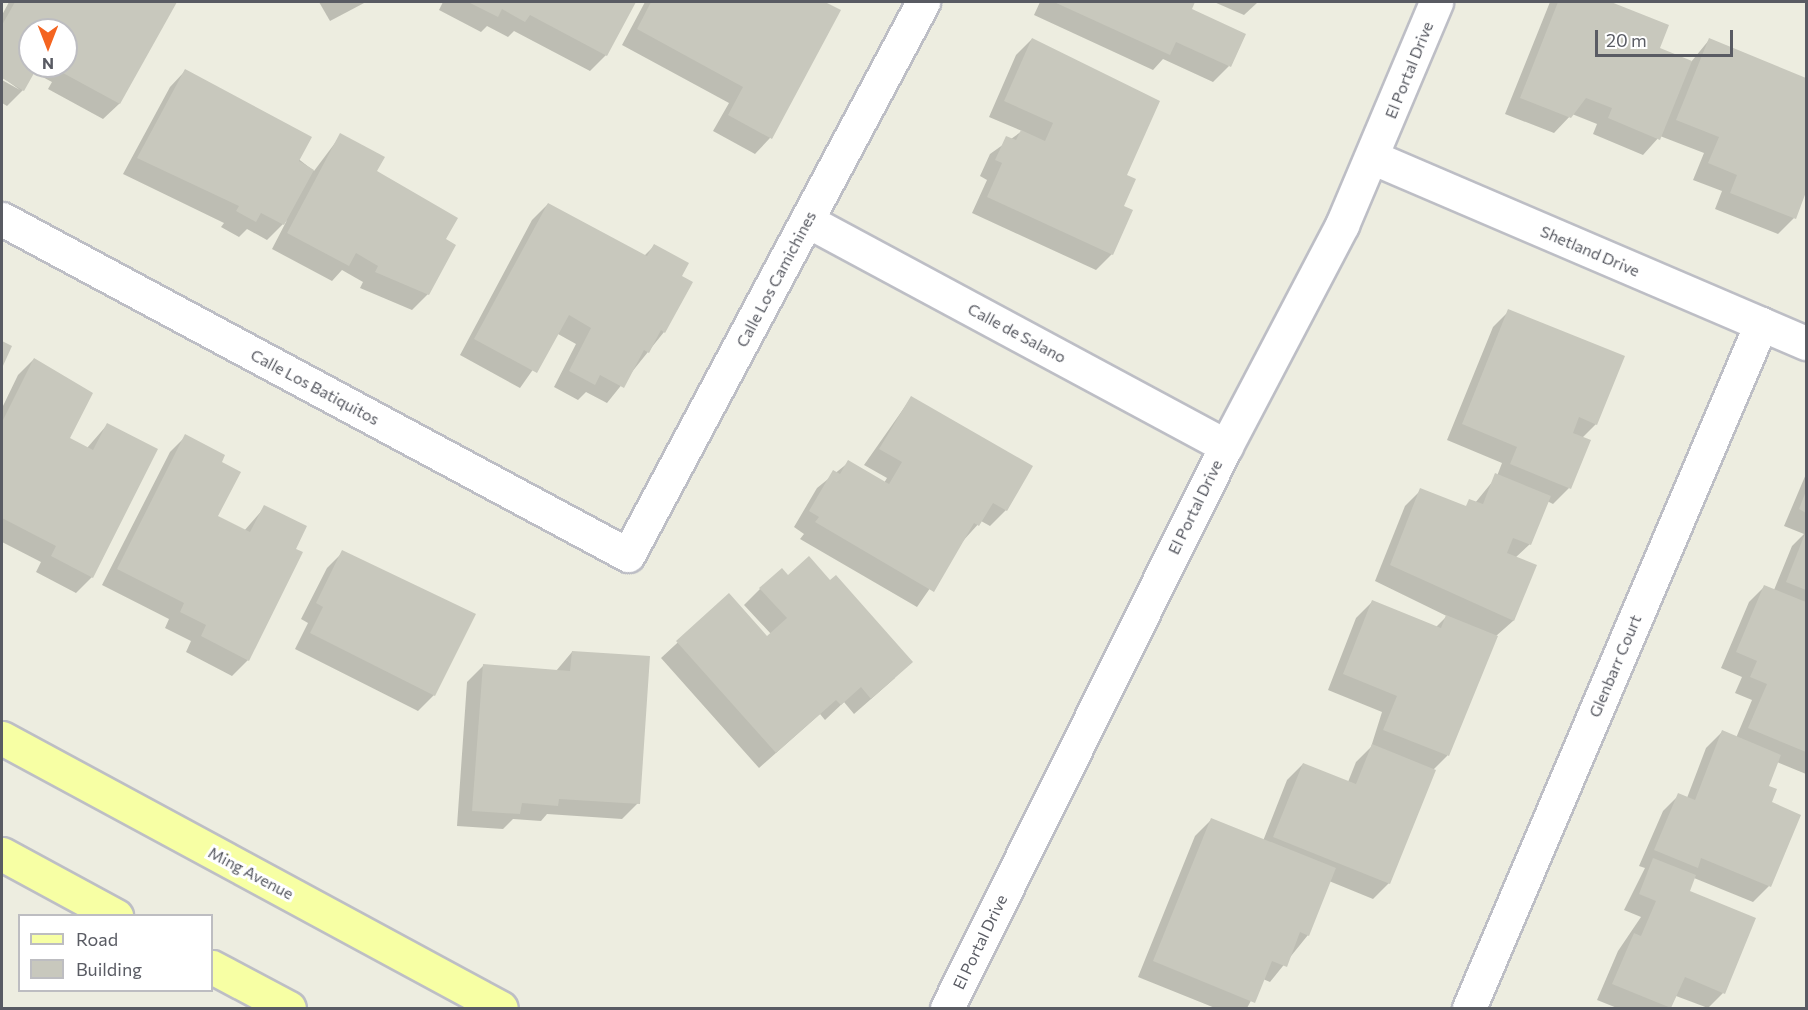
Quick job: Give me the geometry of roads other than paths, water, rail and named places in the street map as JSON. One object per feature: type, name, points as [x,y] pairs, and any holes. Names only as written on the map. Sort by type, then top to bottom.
[{"type":"main road","name":"Ming Avenue","points":[[2,738],[501,1008]]},
{"type":"main road","points":[[2,854],[114,914]]},
{"type":"main road","points":[[213,968],[289,1008]]},
{"type":"street","name":"Calle Los Camichines","points":[[628,555],[923,2]]},
{"type":"street","name":"El Portal Drive","points":[[947,1008],[1226,446],[1374,158],[1436,2]]},
{"type":"street","name":"Shetland Drive","points":[[1374,158],[1806,343]]},
{"type":"street","name":"Calle Los Batiquitos","points":[[2,219],[628,555]]},
{"type":"street","name":"Calle de Salano","points":[[808,221],[1226,446]]},
{"type":"street","name":"Glenbarr Court","points":[[1469,1008],[1761,324]]}]
